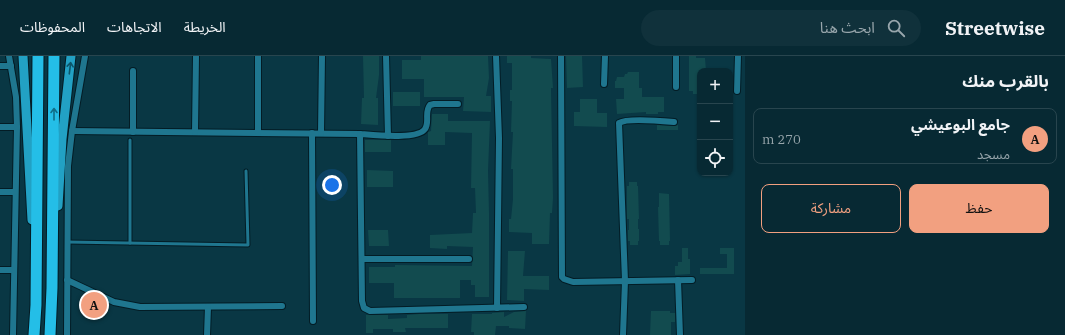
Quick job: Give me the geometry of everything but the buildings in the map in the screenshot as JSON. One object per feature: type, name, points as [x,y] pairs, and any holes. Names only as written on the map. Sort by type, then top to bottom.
[{"type":"highway","points":[[34,335],[36,305],[38,56]]},
{"type":"highway","points":[[50,335],[52,288],[54,56]]},
{"type":"main road","points":[[23,56],[36,305]]},
{"type":"main road","points":[[52,288],[60,160],[71,56]]},
{"type":"street","points":[[9,56],[16,97],[17,127],[13,335]]},
{"type":"street","points":[[67,335],[68,166],[72,131],[85,56]]},
{"type":"street","points":[[195,132],[196,56]]},
{"type":"street","points":[[258,56],[258,133]]},
{"type":"street","points":[[321,134],[322,56]]},
{"type":"street","points":[[386,56],[388,136]]},
{"type":"street","points":[[496,56],[499,138],[497,308]]},
{"type":"street","points":[[561,56],[562,277],[564,280],[573,282],[692,280]]},
{"type":"street","points":[[604,84],[605,56]]},
{"type":"street","points":[[676,56],[676,88]]},
{"type":"street","points":[[737,92],[738,56]]},
{"type":"street","points":[[0,66],[11,66]]},
{"type":"street","points":[[133,71],[133,132]]},
{"type":"street","points":[[72,131],[312,133],[388,136],[423,132],[427,126],[427,109],[430,105],[458,104]]},
{"type":"street","points":[[623,335],[625,281],[619,123],[628,120],[674,122]]},
{"type":"street","points":[[0,127],[17,127]]},
{"type":"street","points":[[312,133],[313,321]]},
{"type":"street","points":[[360,134],[362,301],[364,308],[367,310],[524,307]]},
{"type":"street","points":[[0,192],[15,192]]},
{"type":"street","points":[[362,259],[470,259]]},
{"type":"street","points":[[0,270],[14,270]]},
{"type":"street","points":[[67,280],[102,297],[127,305],[153,307],[282,306]]},
{"type":"street","points":[[678,280],[680,335]]},
{"type":"street","points":[[207,335],[208,306]]},
{"type":"lane","points":[[130,140],[130,243]]},
{"type":"lane","points":[[67,242],[248,245],[246,171]]},
{"type":"place","name":"جامع البوعيشي","points":[[94,305]]}]
